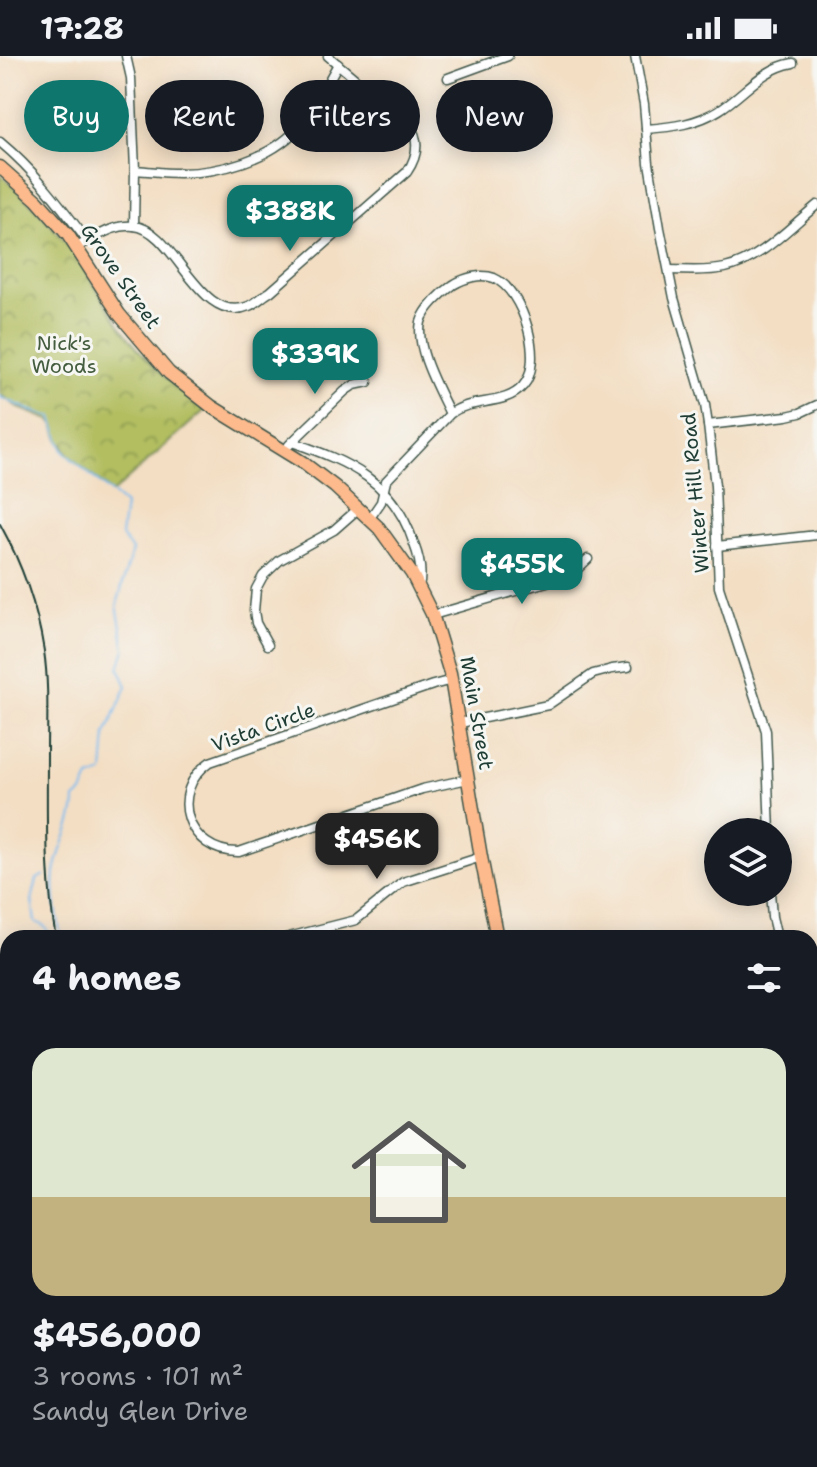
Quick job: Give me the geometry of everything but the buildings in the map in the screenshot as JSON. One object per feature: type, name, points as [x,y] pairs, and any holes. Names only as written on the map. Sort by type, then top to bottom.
[{"type":"main road","name":"Grove Street","points":[[0,167],[82,244],[110,301],[128,326],[169,373],[211,406]]},
{"type":"main road","name":"Main Street","points":[[211,406],[287,447],[359,508],[403,560],[419,586],[433,615],[452,680],[495,930]]},
{"type":"street","points":[[126,56],[131,78],[134,226]]},
{"type":"street","points":[[0,142],[49,190],[82,244],[115,228],[134,226],[145,229],[203,293],[231,309],[251,306],[407,172],[413,161],[416,133],[409,124],[328,56]]},
{"type":"street","points":[[448,78],[508,56]]},
{"type":"street","name":"Winter Hill Road","points":[[635,56],[641,82],[652,186],[674,298],[705,405],[715,486],[721,592],[766,731],[769,818]]},
{"type":"street","points":[[646,129],[683,125],[706,117],[727,105],[772,69],[793,63]]},
{"type":"street","points":[[135,170],[196,173],[232,165],[268,151],[291,135],[305,119],[338,64]]},
{"type":"street","points":[[669,270],[718,270],[742,263],[817,205]]},
{"type":"street","points":[[370,518],[381,502],[386,481],[450,414],[464,406],[515,393],[526,383],[532,371],[533,358],[522,312],[508,289],[492,277],[473,277],[455,284],[428,309],[422,321],[423,351],[450,414]]},
{"type":"street","points":[[287,447],[345,391],[368,382]]},
{"type":"street","points":[[708,425],[787,416],[817,405]]},
{"type":"street","points":[[287,447],[323,454],[357,469],[374,481],[402,516],[414,542],[420,570],[419,586]]},
{"type":"street","points":[[268,645],[256,623],[254,611],[256,589],[263,576],[280,560],[334,530],[359,508]]},
{"type":"street","points":[[717,546],[817,535]]},
{"type":"street","points":[[433,615],[571,575],[588,559]]},
{"type":"street","points":[[460,723],[548,705],[593,674],[628,667]]},
{"type":"street","name":"Vista Circle","points":[[452,680],[210,762],[191,783],[187,794],[187,811],[192,826],[205,842],[223,851],[239,852],[415,791],[468,779]]},
{"type":"street","points":[[317,930],[356,920],[403,882],[481,857]]},
{"type":"street","points":[[771,906],[775,930]]},
{"type":"green space","name":"Nick's Woods","points":[[0,174],[34,206],[64,241],[140,352],[171,383],[205,410],[112,493],[69,456],[50,420],[19,408],[0,394]]},
{"type":"waterway","points":[[0,397],[52,417],[63,451],[125,505],[121,536],[132,550],[117,605],[125,649],[119,668],[127,686],[106,734],[103,773],[89,778],[82,793],[75,799],[57,863],[54,889],[60,930]]},
{"type":"waterway","points":[[44,875],[37,879],[32,900],[35,922],[47,930]]},
{"type":"railway","points":[[0,524],[28,586],[44,651],[48,869],[55,930]]}]
